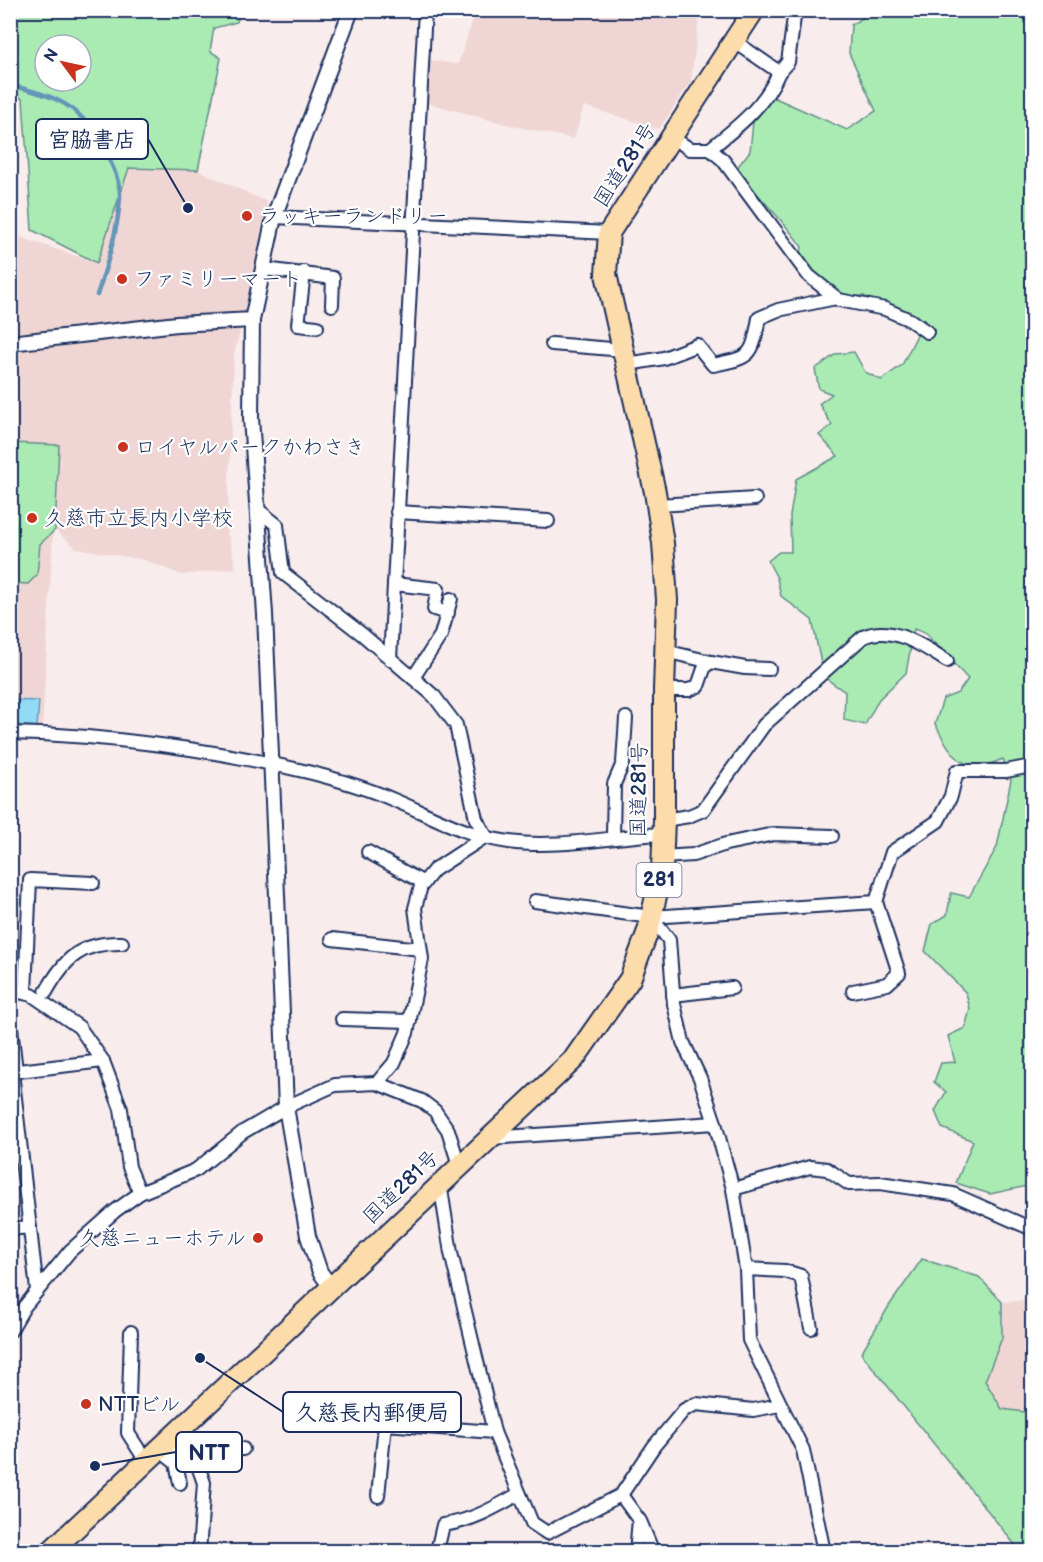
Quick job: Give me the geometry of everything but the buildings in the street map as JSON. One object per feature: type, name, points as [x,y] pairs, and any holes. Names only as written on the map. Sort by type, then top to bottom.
[{"type":"highway","name":"国道281号","points":[[50,1551],[574,1059],[630,979],[651,917],[662,870],[667,600],[657,505],[606,274],[609,233],[754,10]]},
{"type":"street","points":[[331,1287],[320,1272],[308,1236],[286,1107],[265,614],[256,509],[252,418],[252,320],[265,269],[274,218],[351,10]]},
{"type":"street","points":[[390,659],[425,10]]},
{"type":"street","points":[[671,137],[690,149],[710,149],[743,122],[771,92],[779,72],[788,62],[795,10]]},
{"type":"street","points":[[734,41],[779,72]]},
{"type":"street","points":[[710,149],[723,160],[809,276],[836,298],[860,306],[885,309],[910,320],[927,332]]},
{"type":"street","points":[[274,218],[609,233]]},
{"type":"street","points":[[265,269],[304,272],[333,278],[332,305]]},
{"type":"street","points":[[304,272],[298,325],[317,327]]},
{"type":"street","points":[[552,344],[626,357],[664,358],[697,345],[713,365],[744,359],[754,346],[759,318],[778,310],[836,298]]},
{"type":"street","points":[[10,343],[177,324],[252,320]]},
{"type":"street","points":[[657,505],[755,499]]},
{"type":"street","points":[[256,509],[277,525],[283,573],[324,603],[434,696],[456,725],[476,819],[486,836]]},
{"type":"street","points":[[397,512],[548,521]]},
{"type":"street","points":[[394,584],[438,589],[434,609],[448,613]]},
{"type":"street","points":[[413,678],[441,635],[451,599]]},
{"type":"street","points":[[10,733],[48,734],[203,752],[312,773],[391,798],[441,821],[486,836],[507,842],[537,844],[613,836],[663,827],[703,810],[764,725],[863,637],[876,631],[901,636],[947,661]]},
{"type":"street","points":[[665,651],[745,668],[769,669]]},
{"type":"street","points":[[664,690],[689,690],[698,686],[705,666],[711,662]]},
{"type":"street","points":[[613,836],[614,784],[623,764],[626,718]]},
{"type":"street","points":[[853,992],[887,984],[899,973],[876,902],[892,852],[938,821],[951,796],[957,771],[1006,771],[1032,766]]},
{"type":"street","points":[[662,857],[693,855],[726,844],[774,834],[832,836]]},
{"type":"street","points":[[377,1083],[394,1063],[410,1021],[422,959],[415,908],[424,883],[434,870],[486,836]]},
{"type":"street","points":[[369,852],[424,883]]},
{"type":"street","points":[[25,992],[30,880],[93,883]]},
{"type":"street","points":[[535,902],[651,917],[876,902]]},
{"type":"street","points":[[651,917],[669,940],[673,995],[683,1042],[700,1078],[733,1189],[746,1269],[748,1340],[803,1450],[824,1551]]},
{"type":"street","points":[[332,939],[420,949]]},
{"type":"street","points":[[46,992],[61,967],[84,948],[108,942],[122,943]]},
{"type":"street","points":[[673,995],[732,988]]},
{"type":"street","points":[[10,990],[25,992],[79,1027],[102,1061],[121,1109],[129,1167],[141,1193]]},
{"type":"street","points":[[10,1019],[13,1072],[37,1290]]},
{"type":"street","points":[[342,1019],[410,1021]]},
{"type":"street","points":[[13,1072],[102,1061]]},
{"type":"street","points":[[10,1331],[37,1290],[70,1251],[115,1211],[141,1193],[196,1170],[243,1132],[286,1107],[335,1085],[377,1083],[422,1101],[435,1111],[448,1130],[459,1165]]},
{"type":"street","points":[[488,1138],[715,1123]]},
{"type":"street","points":[[733,1189],[810,1167],[828,1169],[849,1184],[880,1183],[953,1194],[1032,1229]]},
{"type":"street","points":[[440,1183],[451,1253],[494,1432],[532,1523],[547,1533],[621,1495],[654,1446],[684,1410],[696,1404],[753,1410],[780,1405]]},
{"type":"street","points":[[10,1229],[30,1227]]},
{"type":"street","points":[[746,1269],[785,1271],[801,1276],[811,1328]]},
{"type":"street","points":[[131,1332],[128,1433],[152,1455],[176,1464],[180,1483]]},
{"type":"street","points":[[378,1496],[386,1424],[494,1432]]},
{"type":"street","points":[[152,1455],[178,1450],[243,1449]]},
{"type":"street","points":[[178,1450],[197,1463],[204,1483],[199,1551]]},
{"type":"street","points":[[437,1551],[443,1525],[463,1522],[481,1515],[519,1494]]},
{"type":"street","points":[[621,1495],[639,1520],[653,1551]]},
{"type":"street","points":[[636,1551],[639,1520]]},
{"type":"shaded area","points":[[476,11],[700,11],[691,81],[659,129],[584,106],[574,139],[509,125],[416,100],[428,60],[458,64]]},
{"type":"shaded area","points":[[129,168],[198,170],[267,202],[245,312],[234,354],[227,530],[236,568],[182,575],[144,560],[76,548],[55,530],[56,480],[42,731],[11,729],[10,237],[17,236],[97,263]]},
{"type":"shaded area","points":[[1032,1300],[1032,1413],[1002,1409],[985,1381],[1002,1338],[1002,1302]]},
{"type":"green space","points":[[10,11],[240,11],[237,22],[214,28],[210,51],[221,58],[198,170],[129,168],[97,263],[32,230],[23,99],[11,92]]},
{"type":"green space","points":[[873,11],[1032,11],[1032,1185],[990,1194],[956,1183],[973,1141],[942,1128],[935,1111],[946,1092],[934,1082],[941,1063],[955,1062],[948,1036],[965,1028],[970,1009],[966,993],[925,951],[932,924],[947,915],[951,893],[969,897],[997,847],[1011,780],[1003,759],[978,766],[969,765],[961,761],[948,746],[935,724],[943,699],[958,693],[968,679],[925,633],[914,629],[906,673],[879,699],[865,725],[844,720],[845,692],[824,677],[812,620],[781,596],[777,578],[768,561],[779,552],[791,552],[790,516],[796,479],[838,456],[819,435],[832,425],[819,404],[832,394],[819,389],[815,369],[836,354],[854,352],[865,372],[881,380],[902,365],[925,319],[903,321],[864,296],[823,296],[797,272],[802,247],[736,169],[750,151],[753,122],[773,97],[847,130],[876,111],[849,53],[851,25]]},
{"type":"green space","points":[[11,443],[59,445],[55,530],[40,544],[37,575],[28,584],[11,583]]},
{"type":"green space","points":[[922,1259],[979,1277],[1002,1302],[1002,1338],[985,1381],[1002,1409],[1032,1413],[1032,1551],[1020,1551],[861,1353],[889,1306]]},
{"type":"water","points":[[10,700],[39,701],[37,727],[11,725]]},
{"type":"waterway","points":[[10,85],[46,95],[77,113],[106,152],[117,177],[120,198],[117,222],[97,295]]},
{"type":"place","name":"宮脇書店","points":[[188,208]]},
{"type":"place","name":"ラッキーランドリー","points":[[247,216]]},
{"type":"place","name":"ファミリーマート","points":[[122,279]]},
{"type":"place","name":"ロイヤルパークかわさき","points":[[123,447]]},
{"type":"place","name":"久慈市立長内小学校","points":[[32,518]]},
{"type":"place","name":"久慈ニューホテル","points":[[258,1238]]},
{"type":"place","name":"久慈長内郵便局","points":[[200,1358]]},
{"type":"place","name":"NTTビル","points":[[86,1404]]},
{"type":"place","name":"NTT","points":[[95,1466]]}]
